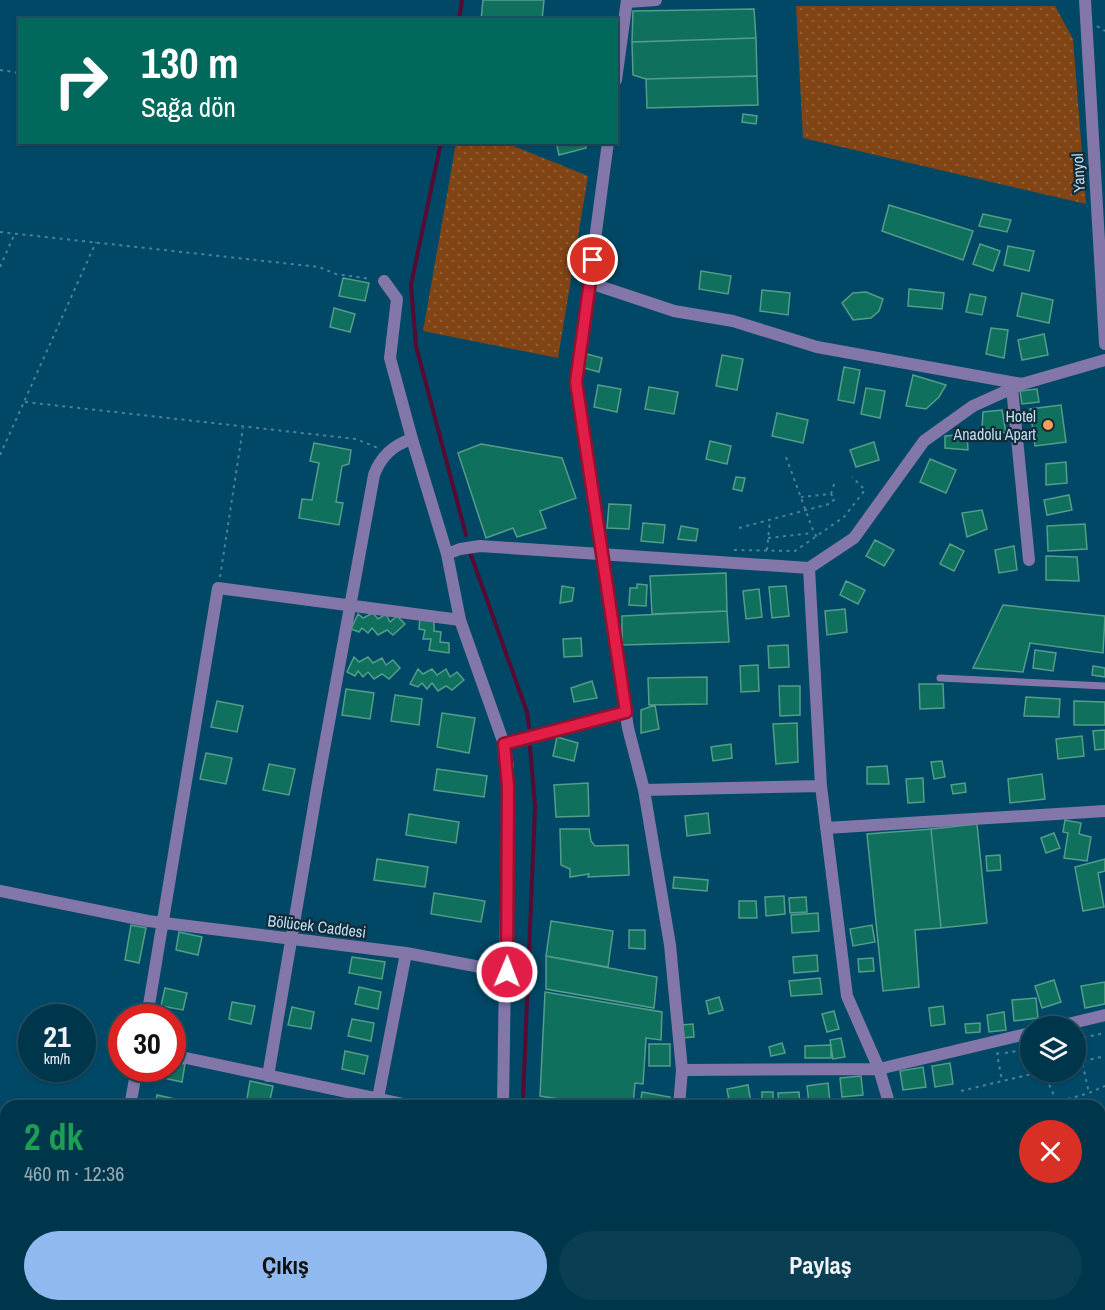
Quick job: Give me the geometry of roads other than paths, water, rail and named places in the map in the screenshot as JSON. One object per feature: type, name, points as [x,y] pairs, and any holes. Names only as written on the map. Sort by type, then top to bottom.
[{"type":"street","points":[[618,66],[627,1],[656,0]]},
{"type":"street","name":"Yanyol","points":[[1085,0],[1105,344]]},
{"type":"street","points":[[608,144],[576,382],[626,712],[644,790],[670,945],[682,1070],[680,1100]]},
{"type":"street","points":[[384,281],[397,299],[390,358],[447,554],[460,620],[504,744],[508,786],[506,1100]]},
{"type":"street","points":[[590,283],[674,311],[734,321],[817,346],[1017,386]]},
{"type":"street","points":[[447,554],[480,546],[809,568],[854,538],[924,441],[973,406],[1017,386],[1105,360]]},
{"type":"street","points":[[1017,386],[1029,560]]},
{"type":"street","points":[[268,1076],[290,940],[374,475],[386,454],[398,444],[412,439]]},
{"type":"street","points":[[809,568],[821,786],[847,996],[879,1069],[888,1100]]},
{"type":"street","points":[[149,1004],[218,588],[460,620]]},
{"type":"street","points":[[504,744],[626,712]]},
{"type":"street","points":[[644,790],[821,786]]},
{"type":"street","points":[[826,828],[1105,811]]},
{"type":"street","name":"Bölücek Caddesi","points":[[0,891],[124,917],[406,953],[507,972]]},
{"type":"street","points":[[378,1098],[406,953]]},
{"type":"street","points":[[1086,1020],[1105,1016]]},
{"type":"street","points":[[682,1070],[879,1069],[1020,1035]]},
{"type":"street","points":[[186,1058],[387,1100]]},
{"type":"street","points":[[131,1100],[134,1082]]},
{"type":"lane","points":[[940,678],[1105,686]]},
{"type":"waterway","points":[[459,18],[462,0]]},
{"type":"waterway","points":[[441,144],[411,285],[416,346],[466,535]]},
{"type":"waterway","points":[[471,555],[527,712],[529,727]]},
{"type":"waterway","points":[[523,1099],[535,806],[530,747]]},
{"type":"place","name":"Hotel Anadolu Apart","points":[[1048,425]]}]
